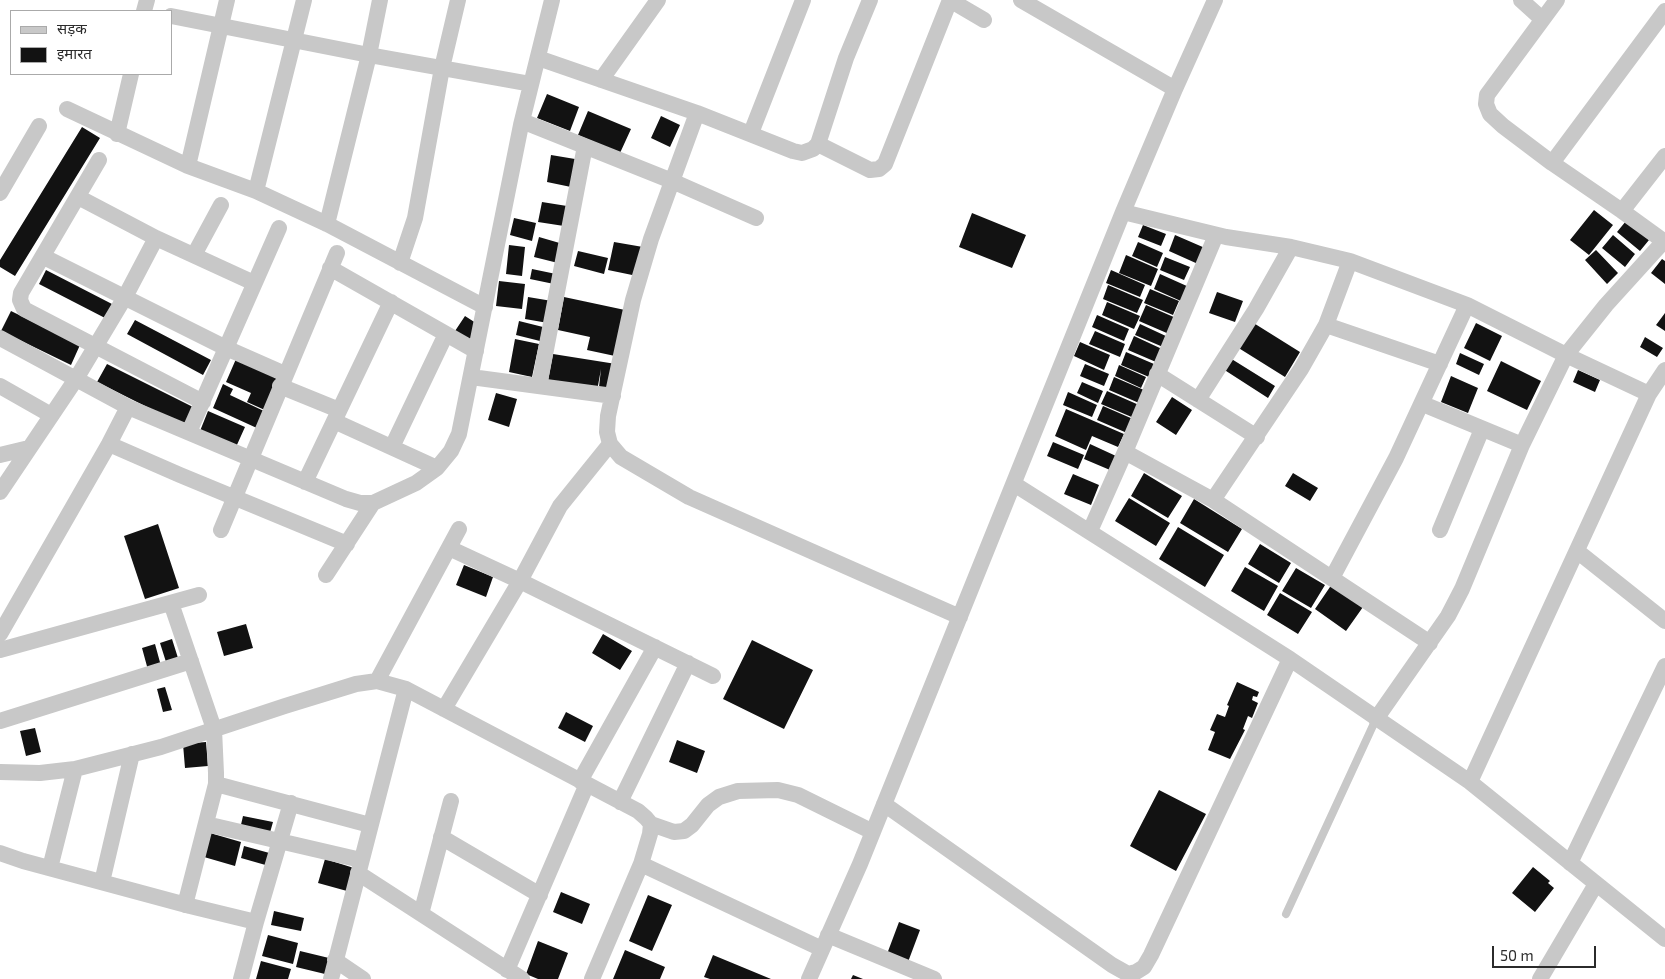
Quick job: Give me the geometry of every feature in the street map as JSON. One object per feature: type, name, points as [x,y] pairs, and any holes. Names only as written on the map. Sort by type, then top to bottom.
[{"type":"street","points":[[188,166],[227,0]]},
{"type":"street","points":[[256,191],[304,0]]},
{"type":"street","points":[[327,224],[369,55],[380,0]]},
{"type":"street","points":[[400,263],[415,218],[442,68],[458,0]]},
{"type":"street","points":[[0,338],[128,407],[346,499],[360,503],[373,503],[416,483],[437,468],[451,451],[459,434],[522,121],[552,0]]},
{"type":"street","points":[[601,80],[658,0]]},
{"type":"street","points":[[751,133],[803,0]]},
{"type":"street","points":[[538,58],[697,113],[793,151],[802,152],[813,150],[818,144],[846,58],[870,0]]},
{"type":"street","points":[[818,144],[870,170],[878,169],[885,164],[950,0],[984,20]]},
{"type":"street","points":[[1021,0],[1175,89]]},
{"type":"street","points":[[809,979],[873,832],[1123,212],[1215,0]]},
{"type":"street","points":[[1521,0],[1542,19]]},
{"type":"street","points":[[1376,718],[1448,616],[1462,589],[1522,445],[1566,355],[1606,306],[1665,241],[1552,163],[1490,114],[1486,104],[1487,95],[1556,0]]},
{"type":"street","points":[[1552,163],[1665,11]]},
{"type":"street","points":[[172,16],[369,55],[531,84]]},
{"type":"street","points":[[117,134],[131,75]]},
{"type":"street","points":[[67,109],[188,166],[256,191],[327,224],[485,307]]},
{"type":"street","points":[[697,113],[651,239],[633,300],[608,416],[607,432],[610,444],[621,457],[689,497],[960,617]]},
{"type":"street","points":[[522,121],[672,181],[756,218]]},
{"type":"street","points":[[0,193],[39,126]]},
{"type":"street","points":[[539,386],[585,146]]},
{"type":"street","points":[[1622,210],[1665,156]]},
{"type":"street","points":[[99,160],[44,257],[21,293],[20,300],[24,309],[203,402]]},
{"type":"street","points":[[78,197],[156,238],[254,283]]},
{"type":"street","points":[[194,255],[221,206]]},
{"type":"street","points":[[1123,212],[1216,235],[1291,247],[1350,261],[1467,305],[1649,394]]},
{"type":"street","points":[[189,432],[280,228]]},
{"type":"street","points":[[1090,532],[1126,452],[1216,235]]},
{"type":"street","points":[[0,492],[76,379],[125,297],[156,238]]},
{"type":"street","points":[[1198,400],[1256,309],[1291,247]]},
{"type":"street","points":[[221,530],[337,253]]},
{"type":"street","points":[[44,257],[226,348],[283,380],[337,416],[392,447],[437,468]]},
{"type":"street","points":[[1213,500],[1302,369],[1326,325],[1350,261]]},
{"type":"street","points":[[330,268],[476,351]]},
{"type":"street","points":[[305,482],[390,302]]},
{"type":"street","points":[[1332,578],[1423,404],[1467,305]]},
{"type":"street","points":[[1326,325],[1440,364]]},
{"type":"street","points":[[392,447],[446,334]]},
{"type":"street","points":[[1470,782],[1649,394],[1665,370]]},
{"type":"street","points":[[1157,374],[1257,437]]},
{"type":"street","points":[[471,377],[613,396]]},
{"type":"street","points":[[0,386],[51,415]]},
{"type":"street","points":[[1423,404],[1522,445]]},
{"type":"street","points":[[0,634],[109,444],[128,407]]},
{"type":"street","points":[[1440,530],[1482,429]]},
{"type":"street","points":[[109,444],[347,544]]},
{"type":"street","points":[[444,709],[520,581],[560,506],[610,444]]},
{"type":"street","points":[[0,455],[29,448]]},
{"type":"street","points":[[1126,452],[1213,500],[1430,643]]},
{"type":"street","points":[[1014,484],[1290,659],[1470,782],[1665,939]]},
{"type":"street","points":[[326,575],[373,503]]},
{"type":"street","points":[[377,681],[459,530]]},
{"type":"street","points":[[449,548],[713,676]]},
{"type":"street","points":[[1577,551],[1665,621]]},
{"type":"street","points":[[0,650],[199,596]]},
{"type":"street","points":[[171,603],[214,729],[216,784],[185,904]]},
{"type":"street","points":[[507,970],[540,895],[583,782],[655,648]]},
{"type":"street","points":[[884,804],[1112,965],[1128,974],[1136,972],[1144,967],[1151,955],[1290,659]]},
{"type":"street","points":[[0,721],[191,662]]},
{"type":"street","points":[[620,802],[688,664]]},
{"type":"street","points":[[1570,863],[1665,666]]},
{"type":"street","points":[[0,772],[40,773],[75,769],[132,754],[356,684],[377,681],[406,689],[638,811],[651,824],[674,832],[684,831],[692,825],[708,805],[719,797],[738,791],[778,790],[798,795],[873,832]]},
{"type":"street","points":[[330,979],[406,689]]},
{"type":"street","points":[[102,882],[132,754]]},
{"type":"street","points":[[50,868],[75,769]]},
{"type":"street","points":[[216,784],[370,825]]},
{"type":"street","points":[[421,914],[451,801]]},
{"type":"street","points":[[241,979],[291,803]]},
{"type":"street","points":[[206,824],[280,841],[359,866],[421,914],[522,979]]},
{"type":"street","points":[[592,979],[641,864],[651,824]]},
{"type":"street","points":[[441,837],[540,895]]},
{"type":"street","points":[[0,853],[256,922]]},
{"type":"street","points":[[641,864],[898,972],[934,979]]},
{"type":"street","points":[[1540,979],[1596,884]]},
{"type":"street","points":[[335,960],[363,979]]},
{"type":"lane","points":[[1286,914],[1376,718]]},
{"type":"building","points":[[547,94],[579,107],[570,131],[537,118]]},
{"type":"building","points":[[588,111],[631,129],[620,153],[578,135]]},
{"type":"building","points":[[661,116],[680,125],[670,147],[651,138]]},
{"type":"building","points":[[82,127],[100,138],[15,276],[0,267],[0,260]]},
{"type":"building","points":[[551,155],[575,159],[571,187],[547,182]]},
{"type":"building","points":[[542,202],[567,206],[564,226],[538,222]]},
{"type":"building","points":[[1594,210],[1613,225],[1589,255],[1570,240]]},
{"type":"building","points":[[972,213],[1026,235],[1012,268],[959,247]]},
{"type":"building","points":[[514,218],[536,223],[532,241],[510,235]]},
{"type":"building","points":[[1626,221],[1649,240],[1640,251],[1617,232]]},
{"type":"building","points":[[1143,225],[1166,234],[1161,246],[1138,237]]},
{"type":"building","points":[[1175,235],[1205,248],[1198,264],[1169,251]]},
{"type":"building","points":[[1613,235],[1635,254],[1625,267],[1602,248]]},
{"type":"building","points":[[539,237],[563,244],[558,263],[534,257]]},
{"type":"building","points":[[614,242],[643,247],[637,276],[608,270]]},
{"type":"building","points":[[1138,242],[1163,253],[1157,267],[1132,256]]},
{"type":"building","points":[[509,245],[525,247],[522,276],[506,274]]},
{"type":"building","points":[[1596,250],[1618,273],[1607,284],[1585,260]]},
{"type":"building","points":[[578,251],[608,258],[604,274],[574,266]]},
{"type":"building","points":[[1126,255],[1158,269],[1151,286],[1119,273]]},
{"type":"building","points":[[1165,257],[1190,267],[1184,280],[1160,270]]},
{"type":"building","points":[[1662,259],[1665,261],[1665,284],[1651,273]]},
{"type":"building","points":[[532,269],[556,274],[554,284],[530,279]]},
{"type":"building","points":[[46,270],[112,304],[105,318],[39,284]]},
{"type":"building","points":[[1111,270],[1145,285],[1140,297],[1106,283]]},
{"type":"building","points":[[1160,274],[1189,287],[1183,302],[1154,289]]},
{"type":"building","points":[[499,281],[525,284],[522,309],[496,306]]},
{"type":"building","points":[[1108,285],[1143,300],[1137,313],[1103,299]]},
{"type":"building","points":[[1150,289],[1179,301],[1173,315],[1144,303]]},
{"type":"building","points":[[1217,292],[1243,301],[1235,322],[1209,313]]},
{"type":"building","points":[[528,297],[552,301],[548,323],[525,319]]},
{"type":"building","points":[[564,297],[625,310],[615,356],[587,350],[590,337],[558,330]]},
{"type":"building","points":[[1107,302],[1140,316],[1134,329],[1102,315]]},
{"type":"building","points":[[1146,305],[1176,318],[1169,334],[1139,321]]},
{"type":"building","points":[[11,311],[80,345],[71,365],[1,331]]},
{"type":"building","points":[[1665,313],[1665,331],[1656,325]]},
{"type":"building","points":[[1097,315],[1129,329],[1124,341],[1092,327]]},
{"type":"building","points":[[465,316],[479,325],[470,340],[455,331]]},
{"type":"building","points":[[135,320],[211,360],[203,375],[127,334]]},
{"type":"building","points":[[519,321],[543,327],[540,341],[516,335]]},
{"type":"building","points":[[1252,322],[1300,352],[1285,377],[1237,347]]},
{"type":"building","points":[[1476,323],[1502,336],[1490,361],[1464,348]]},
{"type":"building","points":[[1140,324],[1168,337],[1163,347],[1135,335]]},
{"type":"building","points":[[1095,331],[1125,344],[1120,357],[1089,344]]},
{"type":"building","points":[[1134,336],[1162,349],[1156,362],[1128,350]]},
{"type":"building","points":[[1645,337],[1663,348],[1657,357],[1640,347]]},
{"type":"building","points":[[515,339],[539,344],[532,377],[509,372]]},
{"type":"building","points":[[1080,342],[1110,355],[1104,370],[1074,356]]},
{"type":"building","points":[[1126,352],[1154,364],[1149,377],[1121,365]]},
{"type":"building","points":[[1460,353],[1484,364],[1479,375],[1456,364]]},
{"type":"building","points":[[553,354],[616,364],[612,389],[599,387],[601,369],[597,391],[548,381]]},
{"type":"building","points":[[1230,358],[1275,386],[1268,398],[1223,369]]},
{"type":"building","points":[[236,359],[281,379],[267,411],[247,402],[251,393],[226,382]]},
{"type":"building","points":[[1501,361],[1541,381],[1527,410],[1487,391]]},
{"type":"building","points":[[107,364],[195,408],[185,426],[97,382]]},
{"type":"building","points":[[1085,364],[1109,374],[1104,386],[1080,376]]},
{"type":"building","points":[[1119,365],[1146,377],[1141,388],[1115,376]]},
{"type":"building","points":[[1578,370],[1600,380],[1595,392],[1573,382]]},
{"type":"building","points":[[1451,376],[1478,388],[1468,413],[1441,402]]},
{"type":"building","points":[[1114,377],[1144,390],[1139,403],[1109,390]]},
{"type":"building","points":[[1082,382],[1103,391],[1098,403],[1077,393]]},
{"type":"building","points":[[223,384],[233,389],[230,395],[266,412],[259,429],[213,408]]},
{"type":"building","points":[[1107,391],[1139,405],[1134,418],[1101,404]]},
{"type":"building","points":[[1068,392],[1097,405],[1092,417],[1063,405]]},
{"type":"building","points":[[496,393],[517,399],[509,427],[488,420]]},
{"type":"building","points":[[1172,397],[1192,410],[1176,435],[1156,422]]},
{"type":"building","points":[[1103,406],[1133,419],[1127,433],[1097,420]]},
{"type":"building","points":[[1066,409],[1124,434],[1118,447],[1092,436],[1086,450],[1055,436]]},
{"type":"building","points":[[208,411],[245,427],[236,447],[200,431]]},
{"type":"building","points":[[1053,442],[1084,455],[1078,469],[1047,456]]},
{"type":"building","points":[[1090,444],[1116,456],[1110,470],[1084,459]]},
{"type":"building","points":[[1144,473],[1182,496],[1168,518],[1131,496]]},
{"type":"building","points":[[1293,473],[1318,488],[1310,501],[1285,486]]},
{"type":"building","points":[[1073,474],[1099,485],[1091,505],[1064,494]]},
{"type":"building","points":[[1129,498],[1170,523],[1156,546],[1115,521]]},
{"type":"building","points":[[1194,499],[1242,529],[1228,552],[1180,523]]},
{"type":"building","points":[[158,524],[179,588],[145,599],[124,536]]},
{"type":"building","points":[[1178,527],[1224,555],[1205,587],[1159,559]]},
{"type":"building","points":[[1260,544],[1291,563],[1279,583],[1248,564]]},
{"type":"building","points":[[464,565],[493,577],[486,597],[456,585]]},
{"type":"building","points":[[1245,567],[1278,586],[1264,611],[1231,591]]},
{"type":"building","points":[[1296,568],[1325,585],[1311,608],[1282,591]]},
{"type":"building","points":[[1332,584],[1363,607],[1346,631],[1315,609]]},
{"type":"building","points":[[1280,593],[1312,612],[1298,634],[1267,615]]},
{"type":"building","points":[[246,624],[253,648],[224,656],[217,632]]},
{"type":"building","points":[[603,634],[632,651],[620,670],[592,653]]},
{"type":"building","points":[[172,639],[178,658],[166,662],[160,643]]},
{"type":"building","points":[[752,640],[813,670],[784,729],[723,699]]},
{"type":"building","points":[[155,644],[161,666],[148,670],[142,648]]},
{"type":"building","points":[[1237,682],[1259,692],[1257,697],[1253,696],[1252,700],[1258,703],[1252,718],[1248,716],[1243,729],[1245,730],[1230,759],[1208,750],[1215,732],[1210,730],[1217,714],[1225,717],[1229,706],[1227,705]]},
{"type":"building","points":[[165,687],[172,710],[163,712],[157,689]]},
{"type":"building","points":[[566,712],[593,726],[585,742],[558,728]]},
{"type":"building","points":[[35,728],[41,752],[26,756],[20,731]]},
{"type":"building","points":[[677,740],[705,751],[697,773],[669,762]]},
{"type":"building","points":[[206,742],[208,766],[185,768],[183,744]]},
{"type":"building","points":[[1159,790],[1206,814],[1176,871],[1130,846]]},
{"type":"building","points":[[243,816],[273,822],[269,836],[240,829]]},
{"type":"building","points":[[210,833],[241,842],[235,866],[204,857]]},
{"type":"building","points":[[244,846],[273,854],[269,866],[241,858]]},
{"type":"building","points":[[325,859],[354,868],[347,891],[318,883]]},
{"type":"building","points":[[1533,867],[1550,881],[1548,883],[1554,888],[1535,912],[1512,893]]},
{"type":"building","points":[[561,892],[590,904],[582,924],[553,912]]},
{"type":"building","points":[[648,895],[672,905],[652,951],[629,941]]},
{"type":"building","points":[[274,911],[304,918],[301,931],[271,925]]},
{"type":"building","points":[[899,922],[920,930],[908,962],[887,954]]},
{"type":"building","points":[[268,935],[298,943],[293,964],[262,956]]},
{"type":"building","points":[[538,941],[568,953],[558,979],[538,979],[526,974]]},
{"type":"building","points":[[625,950],[665,967],[660,979],[613,979]]},
{"type":"building","points":[[300,951],[329,958],[325,974],[296,967]]},
{"type":"building","points":[[713,955],[771,979],[710,979],[704,977]]},
{"type":"building","points":[[261,961],[291,969],[288,979],[256,979]]},
{"type":"building","points":[[853,975],[863,979],[851,979]]}]
